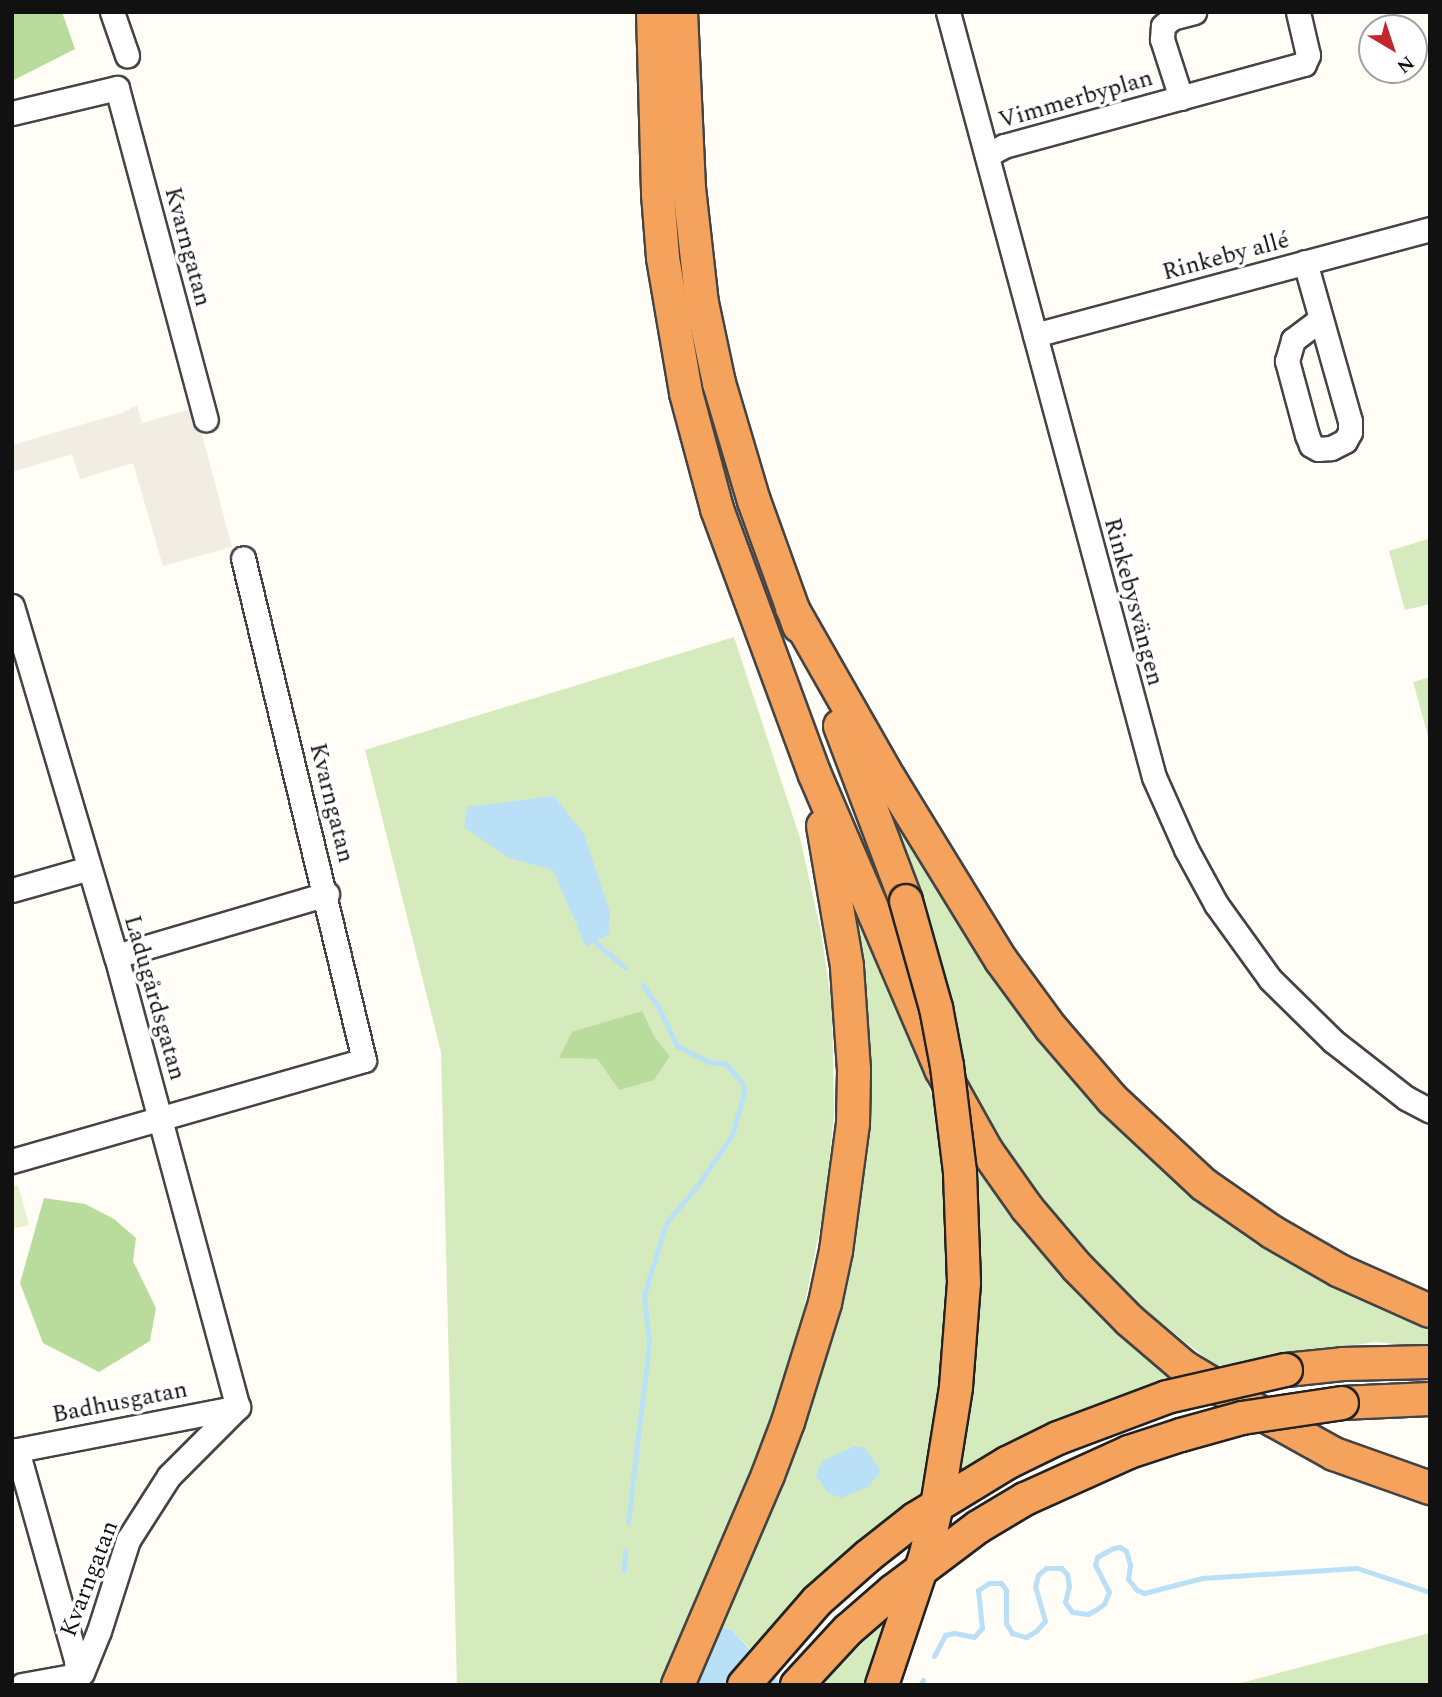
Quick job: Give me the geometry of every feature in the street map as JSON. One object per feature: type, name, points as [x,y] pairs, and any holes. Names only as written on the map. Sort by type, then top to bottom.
[{"type":"highway","points":[[653,12],[658,194],[663,258],[686,393],[734,563],[815,775],[941,1069],[986,1150],[1027,1208],[1077,1267],[1129,1320],[1184,1367],[1334,1454],[1430,1488]]},
{"type":"highway","points":[[681,12],[689,188],[702,303],[719,383],[754,500],[792,608],[865,787],[906,901],[936,1007],[947,1066],[960,1172],[964,1282],[956,1387],[938,1500],[926,1554],[882,1685]]},
{"type":"highway","points":[[792,608],[896,790],[1001,960],[1051,1028],[1112,1099],[1203,1184],[1272,1232],[1340,1271],[1430,1311]]},
{"type":"highway","points":[[678,1685],[768,1475],[809,1359],[825,1303],[846,1188],[854,1070],[847,966],[815,775]]},
{"type":"highway","points":[[744,1685],[817,1601],[915,1519],[1007,1463],[1058,1438],[1167,1397],[1286,1370],[1343,1364],[1430,1362]]},
{"type":"highway","points":[[797,1685],[848,1630],[904,1582],[978,1527],[1025,1499],[1077,1474],[1181,1435],[1242,1418],[1342,1403],[1430,1399]]},
{"type":"street","points":[[112,12],[127,55]]},
{"type":"street","name":"Rinkebysvängen","points":[[948,12],[1154,777],[1186,849],[1216,904],[1270,979],[1333,1041],[1406,1098],[1430,1111]]},
{"type":"street","name":"Vimmerbyplan","points":[[1181,98],[1162,39],[1163,26],[1172,18],[1194,12]]},
{"type":"street","name":"Vimmerbyplan","points":[[987,155],[1004,146],[1304,64],[1308,55],[1298,12]]},
{"type":"street","name":"Kvarngatan","points":[[12,113],[117,88],[206,419]]},
{"type":"street","name":"Rinkeby allé","points":[[1035,335],[1430,229]]},
{"type":"street","points":[[1305,262],[1350,432],[1338,444],[1318,449],[1311,444],[1307,435],[1287,362],[1293,340],[1320,320]]},
{"type":"street","name":"Kvarngatan","points":[[161,1118],[365,1060],[327,894],[243,558]]},
{"type":"street","name":"Ladugårdsgatan","points":[[14,619],[116,956],[238,1407]]},
{"type":"street","points":[[12,890],[89,868]]},
{"type":"street","points":[[116,956],[327,894]]},
{"type":"street","points":[[12,1161],[161,1118]]},
{"type":"street","name":"Kvarngatan","points":[[77,1675],[82,1673],[99,1631],[128,1540],[170,1476],[238,1407]]},
{"type":"street","name":"Badhusgatan","points":[[15,1450],[238,1407]]},
{"type":"street","points":[[15,1450],[76,1660],[77,1675],[22,1685]]},
{"type":"green space","points":[[12,12],[62,12],[75,49],[12,81]]},
{"type":"green space","points":[[1428,539],[1430,604],[1405,610],[1389,551]]},
{"type":"green space","points":[[734,637],[800,838],[821,932],[832,1006],[834,1114],[825,1203],[804,1308],[770,1420],[709,1573],[660,1685],[457,1685],[441,1052],[365,750]],"holes":[[[655,1038],[670,1056],[619,1090],[597,1059],[560,1058]]]},
{"type":"green space","points":[[1430,677],[1430,743],[1413,682]]},
{"type":"green space","points":[[877,786],[1083,1088],[1159,1166],[1238,1227],[1430,1324],[1430,1347],[1375,1342],[1216,1366],[1153,1317],[1089,1259],[1027,1182],[965,1090],[886,910],[920,897]]},
{"type":"green space","points":[[843,881],[933,1098],[995,1191],[1036,1246],[1092,1307],[1178,1380],[1127,1394],[1056,1423],[851,1552],[792,1604],[751,1650],[731,1629],[716,1627],[847,1260]]},
{"type":"green space","points":[[642,1011],[655,1038],[670,1056],[654,1080],[619,1090],[597,1059],[559,1058],[572,1032]]},
{"type":"green space","points":[[18,1185],[29,1225],[12,1229],[12,1187]]},
{"type":"green space","points":[[44,1198],[85,1204],[114,1219],[136,1238],[133,1261],[156,1308],[150,1341],[99,1372],[43,1343],[20,1283]]},
{"type":"green space","points":[[886,1620],[864,1685],[822,1685],[842,1663]]},
{"type":"green space","points":[[1430,1633],[1428,1685],[1233,1685]]},
{"type":"shaded area","points":[[137,405],[142,423],[195,408],[232,547],[163,566],[133,463],[80,479],[72,454],[12,472],[12,445],[122,413]]},
{"type":"water","points":[[554,796],[584,834],[610,912],[609,934],[586,947],[553,870],[509,858],[464,827],[467,807]]},
{"type":"water","points":[[855,1446],[865,1448],[881,1471],[868,1487],[841,1498],[828,1493],[816,1476],[822,1461]]},
{"type":"water","points":[[716,1627],[731,1629],[782,1685],[694,1685]]},
{"type":"waterway","points":[[596,943],[625,967]]},
{"type":"waterway","points":[[628,1522],[649,1342],[644,1295],[666,1223],[697,1186],[732,1135],[744,1093],[743,1084],[726,1064],[709,1062],[677,1046],[659,1008],[643,985]]},
{"type":"waterway","points":[[934,1656],[945,1635],[954,1633],[974,1637],[982,1628],[978,1590],[989,1583],[1001,1583],[1006,1590],[1006,1623],[1012,1633],[1026,1637],[1045,1621],[1035,1587],[1038,1575],[1046,1568],[1061,1568],[1067,1574],[1069,1586],[1065,1602],[1072,1612],[1088,1614],[1097,1609],[1104,1604],[1109,1592],[1095,1565],[1097,1557],[1120,1547],[1126,1551],[1130,1565],[1128,1579],[1137,1590],[1144,1593],[1202,1578],[1357,1568],[1430,1592]]},
{"type":"waterway","points":[[624,1570],[625,1550]]},
{"type":"waterway","points":[[920,1685],[923,1680]]}]
